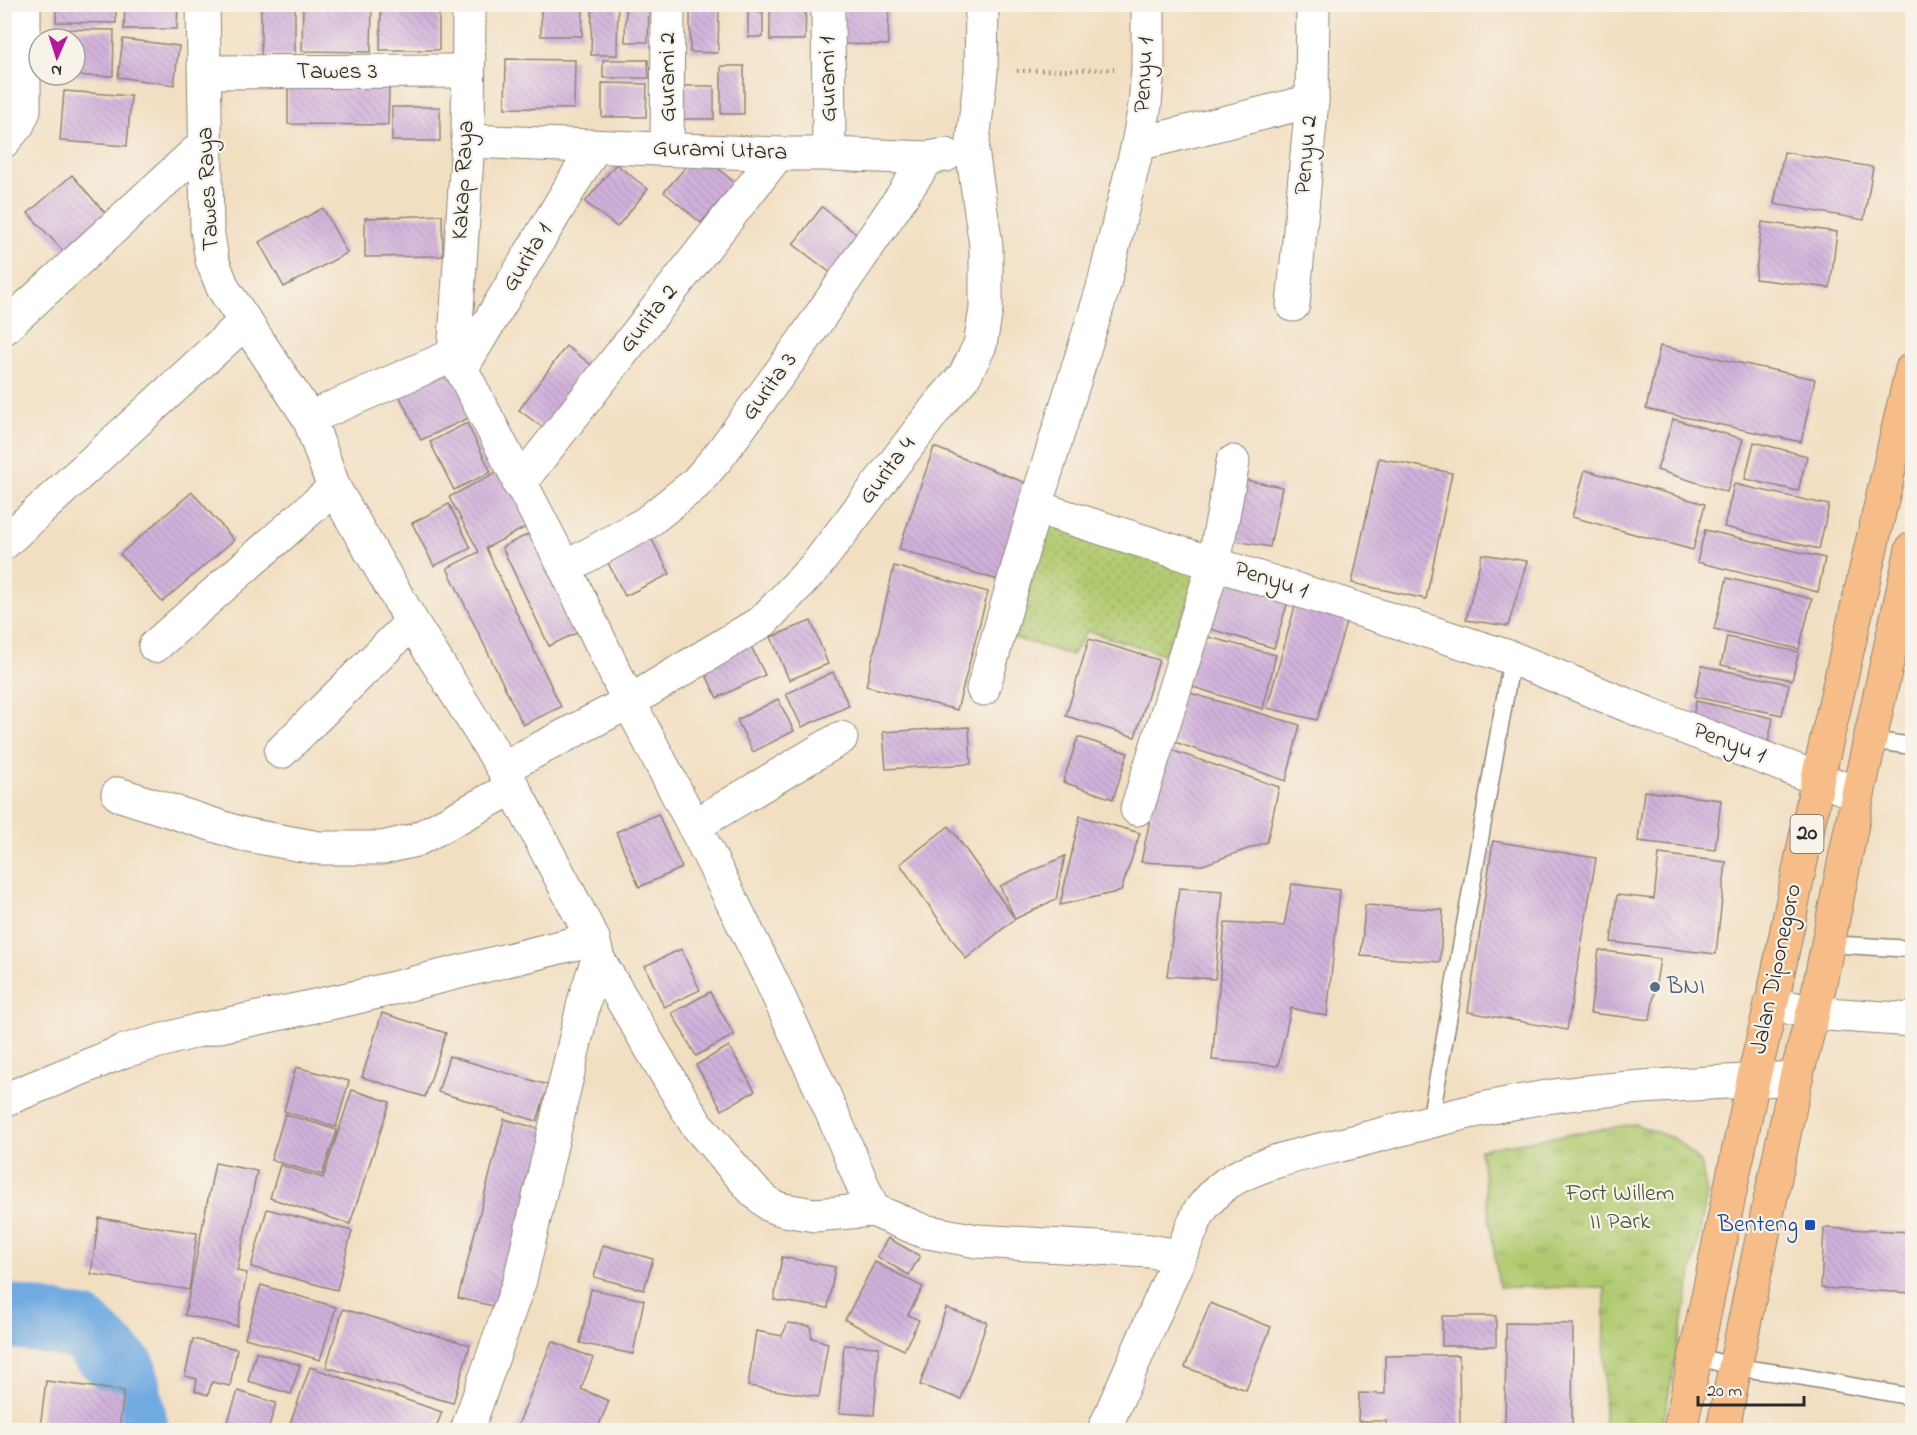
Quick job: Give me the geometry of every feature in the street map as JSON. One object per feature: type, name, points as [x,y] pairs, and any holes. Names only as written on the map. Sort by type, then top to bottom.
[{"type":"highway","name":"Jalan Diponegoro","points":[[1680,1431],[1818,778],[1912,369]]},
{"type":"highway","name":"Jalan Diponegoro","points":[[1723,1431],[1796,1078],[1813,1013],[1912,549]]},
{"type":"street","points":[[6,137],[18,124],[24,111],[24,4]]},
{"type":"street","name":"Tawes Raya","points":[[202,4],[207,229],[213,260],[224,288],[309,418],[334,489],[508,778],[595,949],[696,1124],[762,1200],[784,1210],[807,1214],[873,1210]]},
{"type":"street","name":"Kakap Raya","points":[[457,362],[468,141],[469,4]]},
{"type":"street","name":"Gurami 2","points":[[667,148],[668,4]]},
{"type":"street","name":"Gurami 1","points":[[828,4],[829,153]]},
{"type":"street","name":"Gurita 4","points":[[118,794],[242,834],[319,848],[382,848],[416,840],[508,778],[763,621],[815,567],[938,406],[965,375],[980,345],[986,309],[986,246],[972,150],[981,72],[982,4]]},
{"type":"street","name":"Penyu 1","points":[[1148,4],[1148,68],[1145,105],[1138,144],[1103,288],[1035,507],[1512,658],[1649,714],[1858,794]]},
{"type":"street","name":"Penyu 2","points":[[1293,305],[1312,101],[1313,4]]},
{"type":"street","name":"Tawes 3","points":[[205,72],[468,71]]},
{"type":"street","name":"Penyu 1","points":[[1138,144],[1312,101]]},
{"type":"street","name":"Gurami Utara","points":[[468,141],[594,148],[667,148],[928,158],[972,150]]},
{"type":"street","points":[[4,328],[206,143]]},
{"type":"street","name":"Gurita 1","points":[[457,362],[594,148]]},
{"type":"street","name":"Gurita 2","points":[[519,484],[778,154]]},
{"type":"street","name":"Gurita 3","points":[[564,568],[646,523],[695,484],[804,340],[928,158]]},
{"type":"street","points":[[4,543],[245,322]]},
{"type":"street","points":[[309,418],[457,362],[564,568],[629,702],[771,980],[833,1115],[873,1210],[923,1231],[976,1241],[1150,1251],[1178,1256]]},
{"type":"street","points":[[1137,809],[1214,563],[1233,462]]},
{"type":"street","points":[[155,646],[334,489]]},
{"type":"street","points":[[983,689],[1035,507]]},
{"type":"street","points":[[280,752],[412,622]]},
{"type":"street","points":[[694,826],[841,738]]},
{"type":"street","points":[[4,1100],[124,1050],[196,1031],[595,949],[520,1280],[467,1431]]},
{"type":"street","points":[[1771,1003],[1813,1013],[1912,1020]]},
{"type":"street","points":[[1104,1431],[1199,1212],[1211,1196],[1229,1182],[1255,1169],[1302,1155],[1467,1113],[1560,1095],[1665,1085],[1796,1078]]},
{"type":"lane","points":[[1430,1122],[1512,658]]},
{"type":"lane","points":[[1870,740],[1912,746]]},
{"type":"lane","points":[[1828,944],[1912,949]]},
{"type":"lane","points":[[1695,1356],[1735,1367],[1912,1397]]},
{"type":"path","points":[[981,72],[1148,68]]},
{"type":"green space","points":[[1045,517],[1203,572],[1164,654],[1087,631],[1072,655],[1007,636]]},
{"type":"green space","name":"Fort Willem II Park","points":[[1634,1124],[1675,1139],[1701,1163],[1707,1194],[1662,1430],[1604,1430],[1605,1288],[1499,1287],[1480,1149]]},
{"type":"building","points":[[56,4],[116,4],[116,23],[56,22]]},
{"type":"building","points":[[125,4],[178,4],[177,29],[124,29]]},
{"type":"building","points":[[261,4],[295,4],[295,55],[261,55]]},
{"type":"building","points":[[541,4],[583,4],[582,36],[541,36]]},
{"type":"building","points":[[592,4],[618,4],[617,55],[591,55]]},
{"type":"building","points":[[626,4],[649,4],[648,42],[625,42]]},
{"type":"building","points":[[690,4],[719,4],[718,53],[690,52]]},
{"type":"building","points":[[770,4],[806,4],[805,40],[770,40]]},
{"type":"building","points":[[844,4],[889,4],[888,45],[843,44]]},
{"type":"building","points":[[303,5],[372,6],[371,52],[302,51]]},
{"type":"building","points":[[381,7],[439,8],[439,50],[380,50]]},
{"type":"building","points":[[748,12],[763,12],[763,37],[748,37]]},
{"type":"building","points":[[87,30],[114,30],[113,76],[87,76]]},
{"type":"building","points":[[123,39],[179,46],[174,85],[118,77]]},
{"type":"building","points":[[506,59],[575,60],[574,109],[505,108]]},
{"type":"building","points":[[603,60],[648,60],[649,78],[603,78]]},
{"type":"building","points":[[721,66],[744,66],[744,114],[721,114]]},
{"type":"building","points":[[288,83],[389,87],[388,125],[288,124]]},
{"type":"building","points":[[602,83],[647,84],[646,117],[602,117]]},
{"type":"building","points":[[681,86],[714,86],[714,119],[681,119]]},
{"type":"building","points":[[64,91],[131,96],[127,146],[60,141]]},
{"type":"building","points":[[392,107],[440,107],[440,141],[392,141]]},
{"type":"building","points":[[699,152],[735,183],[701,223],[664,192]]},
{"type":"building","points":[[1784,152],[1873,167],[1864,220],[1774,204]]},
{"type":"building","points":[[616,164],[648,189],[617,227],[585,202]]},
{"type":"building","points":[[72,175],[105,213],[63,251],[28,213]]},
{"type":"building","points":[[822,207],[860,237],[832,274],[793,244]]},
{"type":"building","points":[[323,208],[347,253],[284,287],[259,242]]},
{"type":"building","points":[[442,215],[443,256],[365,257],[365,218]]},
{"type":"building","points":[[1762,222],[1837,232],[1830,288],[1755,279]]},
{"type":"building","points":[[566,346],[597,369],[550,433],[519,410]]},
{"type":"building","points":[[1660,346],[1815,379],[1801,442],[1646,409]]},
{"type":"building","points":[[452,366],[475,415],[421,440],[397,391]]},
{"type":"building","points":[[1673,419],[1743,439],[1727,492],[1657,470]]},
{"type":"building","points":[[467,423],[491,472],[454,490],[430,442]]},
{"type":"building","points":[[1754,442],[1807,456],[1798,491],[1745,479]]},
{"type":"building","points":[[934,447],[1031,485],[998,580],[899,549]]},
{"type":"building","points":[[1379,458],[1452,473],[1426,599],[1352,583]]},
{"type":"building","points":[[504,468],[534,523],[486,548],[561,707],[523,725],[447,568],[479,552],[449,497]]},
{"type":"building","points":[[1585,470],[1705,504],[1693,550],[1572,517]]},
{"type":"building","points":[[1240,479],[1282,487],[1270,547],[1229,540]]},
{"type":"building","points":[[1734,484],[1829,505],[1819,549],[1724,527]]},
{"type":"building","points":[[192,492],[234,540],[162,602],[120,554]]},
{"type":"building","points":[[449,504],[471,548],[434,566],[412,523]]},
{"type":"building","points":[[539,529],[587,628],[549,646],[502,547]]},
{"type":"building","points":[[1705,530],[1825,558],[1818,592],[1697,562]]},
{"type":"building","points":[[650,536],[670,574],[625,596],[606,559]]},
{"type":"building","points":[[1482,554],[1527,561],[1508,626],[1466,620]]},
{"type":"building","points":[[894,566],[988,592],[957,710],[866,686]]},
{"type":"building","points":[[1219,573],[1289,598],[1274,648],[1204,627]]},
{"type":"building","points":[[1727,578],[1812,599],[1799,649],[1714,629]]},
{"type":"building","points":[[1297,599],[1348,616],[1317,720],[1267,708]]},
{"type":"building","points":[[811,621],[828,664],[789,680],[771,637]]},
{"type":"building","points":[[1201,635],[1276,655],[1263,709],[1187,685]]},
{"type":"building","points":[[1727,637],[1799,652],[1792,680],[1721,665]]},
{"type":"building","points":[[1089,639],[1159,660],[1135,737],[1066,716]]},
{"type":"building","points":[[750,644],[765,675],[717,698],[702,666]]},
{"type":"building","points":[[1702,666],[1789,684],[1782,715],[1695,697]]},
{"type":"building","points":[[833,672],[849,706],[802,727],[786,694]]},
{"type":"building","points":[[1183,691],[1300,725],[1286,781],[1169,740]]},
{"type":"building","points":[[778,699],[794,731],[753,752],[737,720]]},
{"type":"building","points":[[1696,701],[1773,718],[1768,743],[1691,727]]},
{"type":"building","points":[[969,727],[971,764],[886,769],[883,732]]},
{"type":"building","points":[[1078,737],[1128,753],[1113,799],[1063,782]]},
{"type":"building","points":[[1165,748],[1279,787],[1267,842],[1203,865],[1141,862]]},
{"type":"building","points":[[1644,791],[1721,800],[1715,850],[1638,841]]},
{"type":"building","points":[[658,814],[682,868],[639,887],[616,832]]},
{"type":"building","points":[[1080,816],[1140,833],[1121,891],[1060,905]]},
{"type":"building","points":[[949,826],[1015,919],[966,959],[900,864]]},
{"type":"building","points":[[1493,841],[1596,858],[1567,1030],[1468,1012]]},
{"type":"building","points":[[1659,854],[1726,862],[1716,954],[1611,942],[1617,895],[1654,899]]},
{"type":"building","points":[[1065,856],[1056,899],[1015,919],[1000,886]]},
{"type":"building","points":[[1292,884],[1340,890],[1327,1016],[1291,1008],[1278,1066],[1212,1060],[1225,923],[1284,926]]},
{"type":"building","points":[[1179,888],[1223,891],[1215,979],[1167,976]]},
{"type":"building","points":[[1365,905],[1443,910],[1440,962],[1361,956]]},
{"type":"building","points":[[681,949],[700,990],[664,1007],[645,966]]},
{"type":"building","points":[[1599,950],[1660,959],[1650,1020],[1590,1013]]},
{"type":"building","points":[[710,992],[734,1035],[696,1056],[672,1013]]},
{"type":"building","points":[[382,1013],[446,1033],[425,1097],[362,1077]]},
{"type":"building","points":[[729,1046],[755,1091],[722,1110],[696,1065]]},
{"type":"building","points":[[449,1056],[548,1085],[537,1121],[438,1092]]},
{"type":"building","points":[[296,1067],[349,1081],[336,1127],[284,1111]]},
{"type":"building","points":[[352,1090],[390,1102],[350,1224],[270,1198],[280,1165],[323,1178]]},
{"type":"building","points":[[285,1114],[337,1130],[322,1175],[271,1160]]},
{"type":"building","points":[[504,1119],[547,1131],[502,1308],[458,1298]]},
{"type":"building","points":[[215,1163],[257,1171],[237,1271],[247,1273],[237,1326],[185,1315]]},
{"type":"building","points":[[267,1209],[352,1231],[337,1290],[251,1267]]},
{"type":"building","points":[[99,1218],[197,1233],[189,1290],[91,1274]]},
{"type":"building","points":[[1824,1228],[1912,1232],[1912,1293],[1821,1288]]},
{"type":"building","points":[[888,1238],[920,1256],[909,1275],[877,1257]]},
{"type":"building","points":[[603,1245],[653,1259],[644,1290],[594,1277]]},
{"type":"building","points":[[782,1257],[835,1267],[828,1308],[774,1300]]},
{"type":"building","points":[[875,1262],[923,1287],[908,1315],[919,1320],[904,1350],[845,1320]]},
{"type":"building","points":[[261,1285],[336,1307],[320,1360],[245,1338]]},
{"type":"building","points":[[591,1289],[644,1300],[633,1354],[580,1343]]},
{"type":"building","points":[[1210,1303],[1271,1327],[1246,1390],[1185,1367]]},
{"type":"building","points":[[946,1308],[987,1322],[961,1399],[920,1385]]},
{"type":"building","points":[[343,1309],[470,1345],[453,1403],[326,1367]]},
{"type":"building","points":[[1442,1316],[1496,1316],[1496,1346],[1442,1346]]},
{"type":"building","points":[[788,1323],[810,1326],[812,1338],[828,1343],[819,1397],[748,1386],[756,1331],[782,1336]]},
{"type":"building","points":[[1506,1323],[1573,1324],[1572,1430],[1505,1430]]},
{"type":"building","points":[[193,1339],[237,1349],[230,1386],[212,1382],[208,1395],[195,1391],[197,1379],[185,1376]]},
{"type":"building","points":[[552,1341],[593,1358],[581,1389],[609,1401],[597,1430],[516,1430]]},
{"type":"building","points":[[844,1345],[879,1347],[874,1415],[839,1413]]},
{"type":"building","points":[[256,1352],[300,1365],[291,1394],[248,1381]]},
{"type":"building","points":[[1459,1355],[1460,1430],[1386,1430],[1386,1421],[1358,1421],[1359,1393],[1385,1394],[1385,1356]]},
{"type":"building","points":[[310,1367],[442,1412],[435,1430],[288,1430]]},
{"type":"building","points":[[46,1381],[124,1391],[119,1430],[40,1428]]},
{"type":"building","points":[[238,1391],[276,1403],[268,1430],[225,1430]]},
{"type":"waterway","points":[[4,1315],[82,1329],[125,1371],[136,1425],[134,1430]]},
{"type":"place","name":"BNI","points":[[1655,987]]},
{"type":"place","name":"Benteng","points":[[1810,1225]]}]
